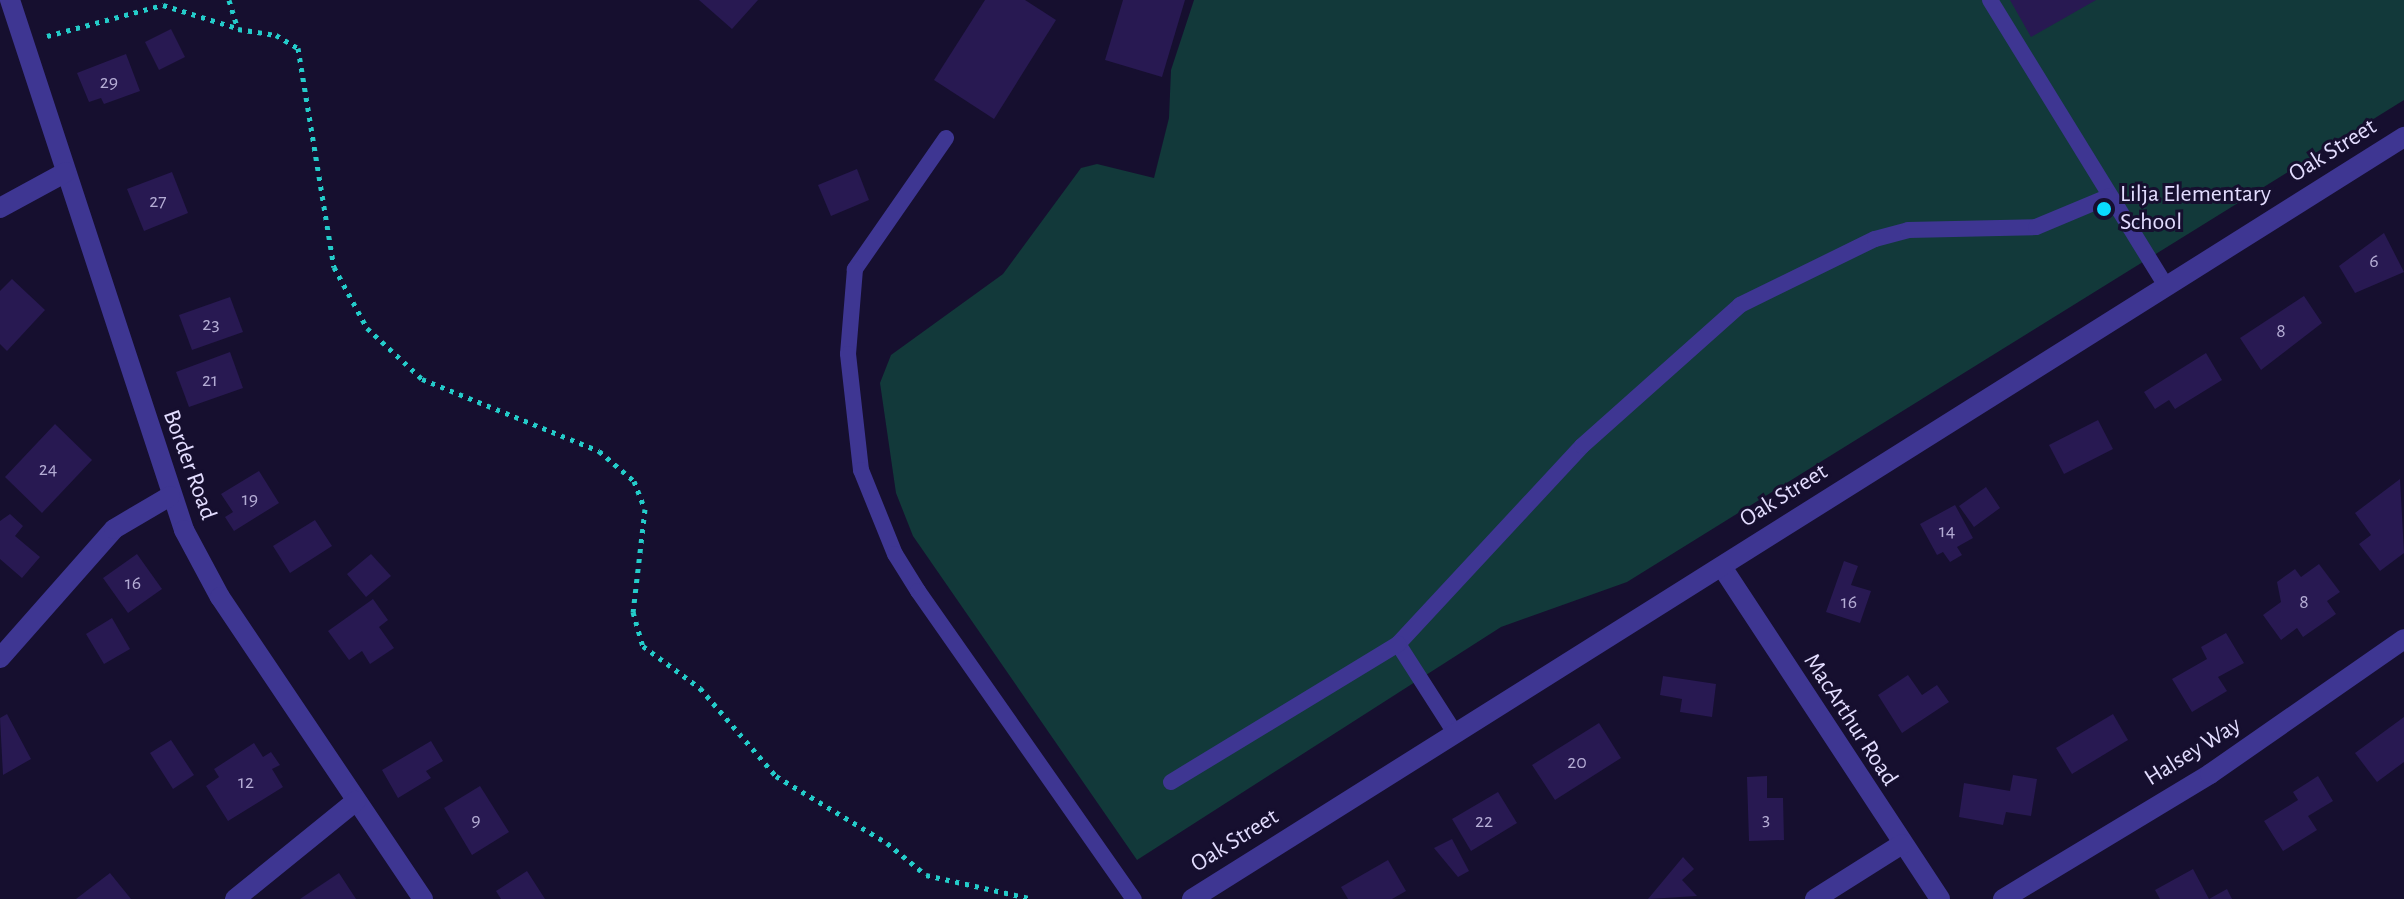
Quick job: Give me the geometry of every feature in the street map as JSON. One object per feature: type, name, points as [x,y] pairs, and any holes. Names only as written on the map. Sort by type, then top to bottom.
[{"type":"street","name":"Border Road","points":[[10,0],[14,33],[66,172],[170,496],[220,597],[423,899]]},
{"type":"street","name":"Oak Street","points":[[1192,899],[2404,137]]},
{"type":"street","points":[[0,208],[66,172]]},
{"type":"street","points":[[0,658],[114,529],[170,496]]},
{"type":"street","name":"MacArthur Road","points":[[1722,567],[1940,899]]},
{"type":"street","name":"Halsey Way","points":[[2003,899],[2210,774],[2404,639]]},
{"type":"street","points":[[235,899],[356,801]]},
{"type":"street","points":[[1815,899],[1902,844]]},
{"type":"lane","points":[[1990,0],[2166,286]]},
{"type":"lane","points":[[946,138],[855,269],[848,354],[861,470],[895,554],[918,591],[1134,899]]},
{"type":"lane","points":[[1171,782],[1398,644],[1582,446],[1740,305],[1825,258],[1875,239],[1908,230],[2036,227],[2110,196]]},
{"type":"lane","points":[[1398,644],[1455,733]]},
{"type":"path","points":[[229,0],[238,29]]},
{"type":"path","points":[[14,33],[163,5],[238,29],[276,35],[298,48],[334,267],[367,328],[422,379],[599,451],[634,481],[645,509],[633,612],[643,646],[700,688],[776,776],[887,843],[926,875],[1033,899]]},
{"type":"green space","points":[[1194,0],[2404,0],[2404,100],[1627,582],[1501,627],[1137,860],[913,536],[896,493],[880,383],[891,355],[1003,274],[1081,168],[1097,164],[1154,178],[1169,118],[1171,70]]},
{"type":"building","points":[[699,0],[758,0],[732,29]]},
{"type":"building","points":[[985,0],[1025,0],[1056,20],[994,119],[934,80]]},
{"type":"building","points":[[1123,0],[1185,0],[1162,77],[1105,60]]},
{"type":"building","points":[[2010,0],[2096,0],[2031,37]]},
{"type":"building","points":[[171,29],[185,57],[159,70],[145,42]]},
{"type":"building","points":[[126,54],[140,91],[104,104],[101,98],[89,102],[77,73]]},
{"type":"building","points":[[857,169],[869,200],[831,216],[818,185]]},
{"type":"building","points":[[172,172],[188,213],[144,231],[127,189]]},
{"type":"building","points":[[2384,233],[2404,272],[2355,293],[2339,266]]},
{"type":"building","points":[[12,279],[45,310],[7,351],[0,344],[0,291]]},
{"type":"building","points":[[2304,296],[2322,323],[2261,370],[2240,338]]},
{"type":"building","points":[[230,297],[243,332],[192,350],[179,315]]},
{"type":"building","points":[[230,352],[243,388],[189,407],[176,372]]},
{"type":"building","points":[[2206,353],[2222,380],[2175,409],[2169,400],[2155,409],[2144,392]]},
{"type":"building","points":[[2098,420],[2113,449],[2064,474],[2049,445]]},
{"type":"building","points":[[55,424],[92,460],[42,513],[5,477]]},
{"type":"building","points":[[259,471],[279,503],[234,531],[225,517],[233,512],[221,494]]},
{"type":"building","points":[[2400,479],[2404,553],[2380,571],[2359,544],[2371,535],[2355,513]]},
{"type":"building","points":[[1986,487],[2000,508],[1974,527],[1959,506]]},
{"type":"building","points":[[1955,505],[1973,538],[1957,547],[1962,555],[1950,562],[1943,552],[1937,555],[1920,524]]},
{"type":"building","points":[[10,514],[23,526],[15,536],[40,557],[22,578],[0,559],[0,521]]},
{"type":"building","points":[[315,520],[332,546],[290,573],[273,546]]},
{"type":"building","points":[[137,554],[162,589],[128,613],[103,578]]},
{"type":"building","points":[[371,554],[391,576],[366,597],[347,574]]},
{"type":"building","points":[[1844,561],[1858,566],[1851,585],[1871,591],[1860,623],[1826,612]]},
{"type":"building","points":[[2319,564],[2340,592],[2327,601],[2336,614],[2303,637],[2297,628],[2281,640],[2263,615],[2281,602],[2277,582],[2295,569],[2301,577]]},
{"type":"building","points":[[373,599],[388,620],[379,627],[394,648],[370,664],[362,651],[349,660],[328,631]]},
{"type":"building","points":[[112,618],[130,649],[104,664],[86,634]]},
{"type":"building","points":[[2226,633],[2244,663],[2218,677],[2227,691],[2192,712],[2172,679],[2207,659],[2201,647]]},
{"type":"building","points":[[1908,675],[1922,695],[1937,685],[1949,702],[1902,733],[1878,695]]},
{"type":"building","points":[[1663,676],[1716,684],[1712,717],[1680,712],[1682,699],[1660,695]]},
{"type":"building","points":[[7,714],[31,759],[3,775],[0,718]]},
{"type":"building","points":[[2113,714],[2128,740],[2072,774],[2056,748]]},
{"type":"building","points":[[2404,717],[2404,762],[2377,782],[2355,753]]},
{"type":"building","points":[[1599,723],[1621,758],[1555,800],[1532,765]]},
{"type":"building","points":[[171,740],[194,775],[173,789],[150,753]]},
{"type":"building","points":[[431,741],[443,761],[426,771],[431,778],[398,798],[382,770]]},
{"type":"building","points":[[254,743],[263,757],[271,752],[280,765],[272,769],[283,787],[228,821],[206,786],[219,777],[214,769]]},
{"type":"building","points":[[2013,775],[2037,779],[2031,816],[2006,812],[2003,825],[1959,817],[1964,783],[2010,791]]},
{"type":"building","points":[[1767,776],[1767,798],[1783,798],[1784,840],[1749,841],[1747,777]]},
{"type":"building","points":[[2318,776],[2333,801],[2308,816],[2317,830],[2283,851],[2264,821],[2298,800],[2293,792]]},
{"type":"building","points":[[480,786],[509,832],[472,855],[444,808]]},
{"type":"building","points":[[1498,792],[1517,823],[1471,851],[1452,819]]},
{"type":"building","points":[[1452,839],[1469,871],[1458,877],[1434,848]]},
{"type":"building","points":[[1683,857],[1694,869],[1682,880],[1697,896],[1648,899]]},
{"type":"building","points":[[1388,860],[1406,891],[1392,899],[1348,899],[1341,887]]},
{"type":"building","points":[[2193,869],[2209,899],[2160,899],[2155,890]]},
{"type":"building","points":[[527,871],[545,899],[501,899],[496,891]]},
{"type":"building","points":[[110,873],[131,899],[76,899]]},
{"type":"building","points":[[339,873],[356,899],[300,899]]},
{"type":"building","points":[[2227,889],[2232,899],[2209,899]]},
{"type":"place","name":"Lilja Elementary School","points":[[2104,209]]}]
